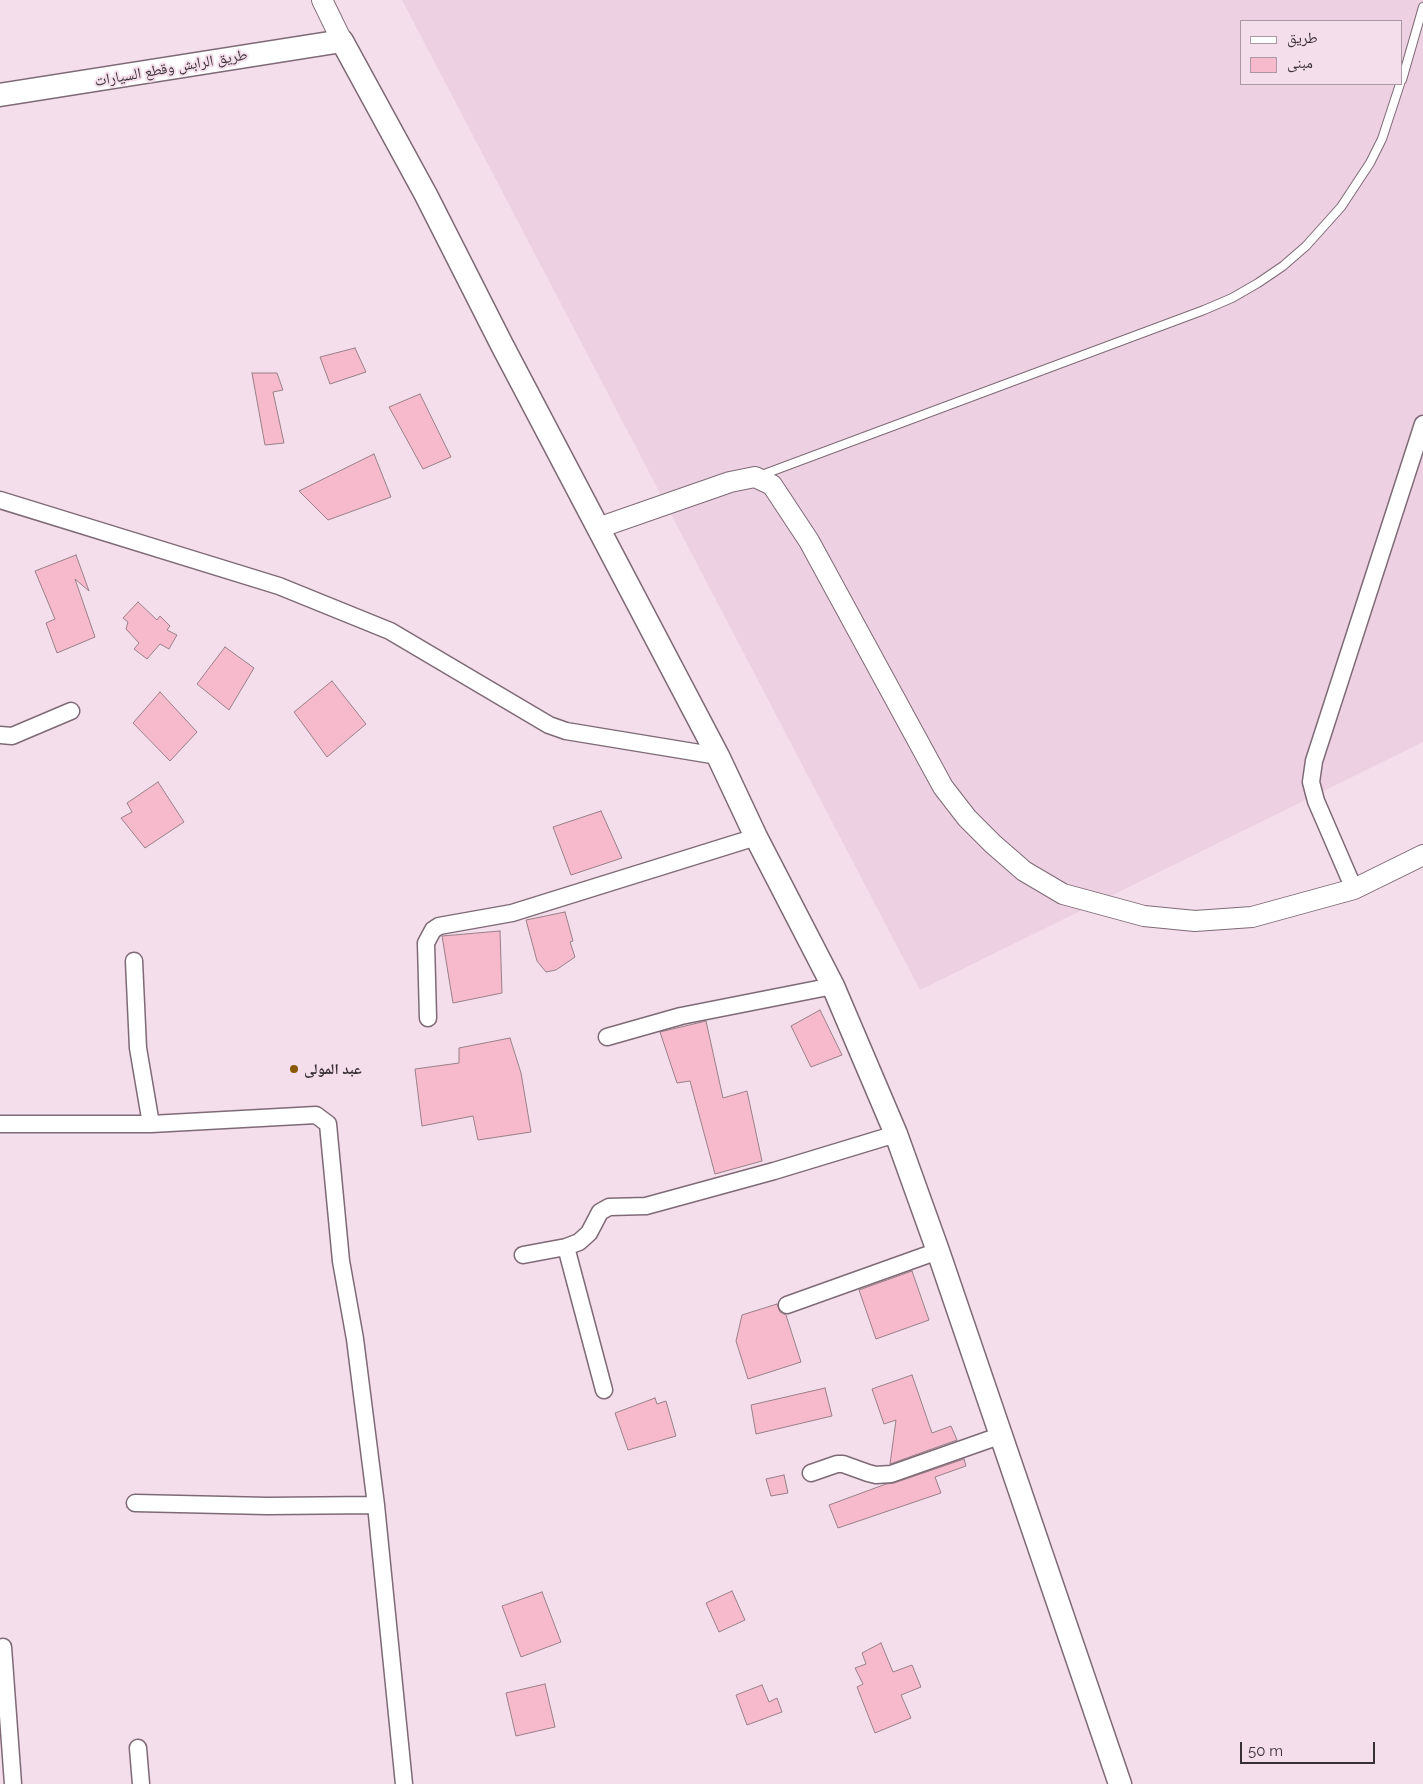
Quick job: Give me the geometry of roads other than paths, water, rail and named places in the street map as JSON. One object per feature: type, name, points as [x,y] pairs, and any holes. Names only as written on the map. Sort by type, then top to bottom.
[{"type":"main road","name":"طريق الرابش وقطع السيارات","points":[[0,95],[342,41]]},
{"type":"main road","points":[[342,41],[426,195],[506,353],[718,756],[756,837],[832,986],[896,1134],[1002,1436],[1120,1784]]},
{"type":"street","points":[[322,0],[342,41]]},
{"type":"street","points":[[1354,889],[1316,801],[1311,782],[1314,761],[1423,424]]},
{"type":"street","points":[[598,528],[730,482],[755,478],[772,485],[809,541],[943,787],[993,844],[1024,871],[1063,894],[1144,916],[1195,921],[1252,917],[1354,889],[1423,855]]},
{"type":"street","points":[[0,500],[279,586],[390,631],[549,725],[566,731],[718,756]]},
{"type":"street","points":[[0,735],[12,736],[71,711]]},
{"type":"street","points":[[428,1018],[426,943],[433,930],[439,926],[512,913],[756,837]]},
{"type":"street","points":[[134,961],[138,1048],[151,1124]]},
{"type":"street","points":[[607,1037],[681,1016],[832,986]]},
{"type":"street","points":[[0,1124],[151,1124],[316,1115],[328,1124],[341,1261],[355,1339],[376,1505],[404,1784]]},
{"type":"street","points":[[522,1255],[566,1247],[584,1238],[593,1227],[600,1212],[609,1207],[646,1206],[774,1171],[896,1134]]},
{"type":"street","points":[[566,1247],[604,1390]]},
{"type":"street","points":[[787,1304],[938,1251]]},
{"type":"street","points":[[811,1474],[837,1464],[843,1464],[855,1467],[868,1474],[892,1474],[1002,1436]]},
{"type":"street","points":[[135,1503],[267,1506],[376,1505]]},
{"type":"street","points":[[3,1647],[13,1784]]},
{"type":"street","points":[[138,1748],[141,1784]]},
{"type":"lane","points":[[1403,77],[1423,7]]},
{"type":"lane","points":[[755,478],[1204,310],[1232,298],[1258,283],[1306,246],[1357,186],[1382,139],[1400,85]]},
{"type":"place","name":"عبد المولى","points":[[294,1069]]}]
